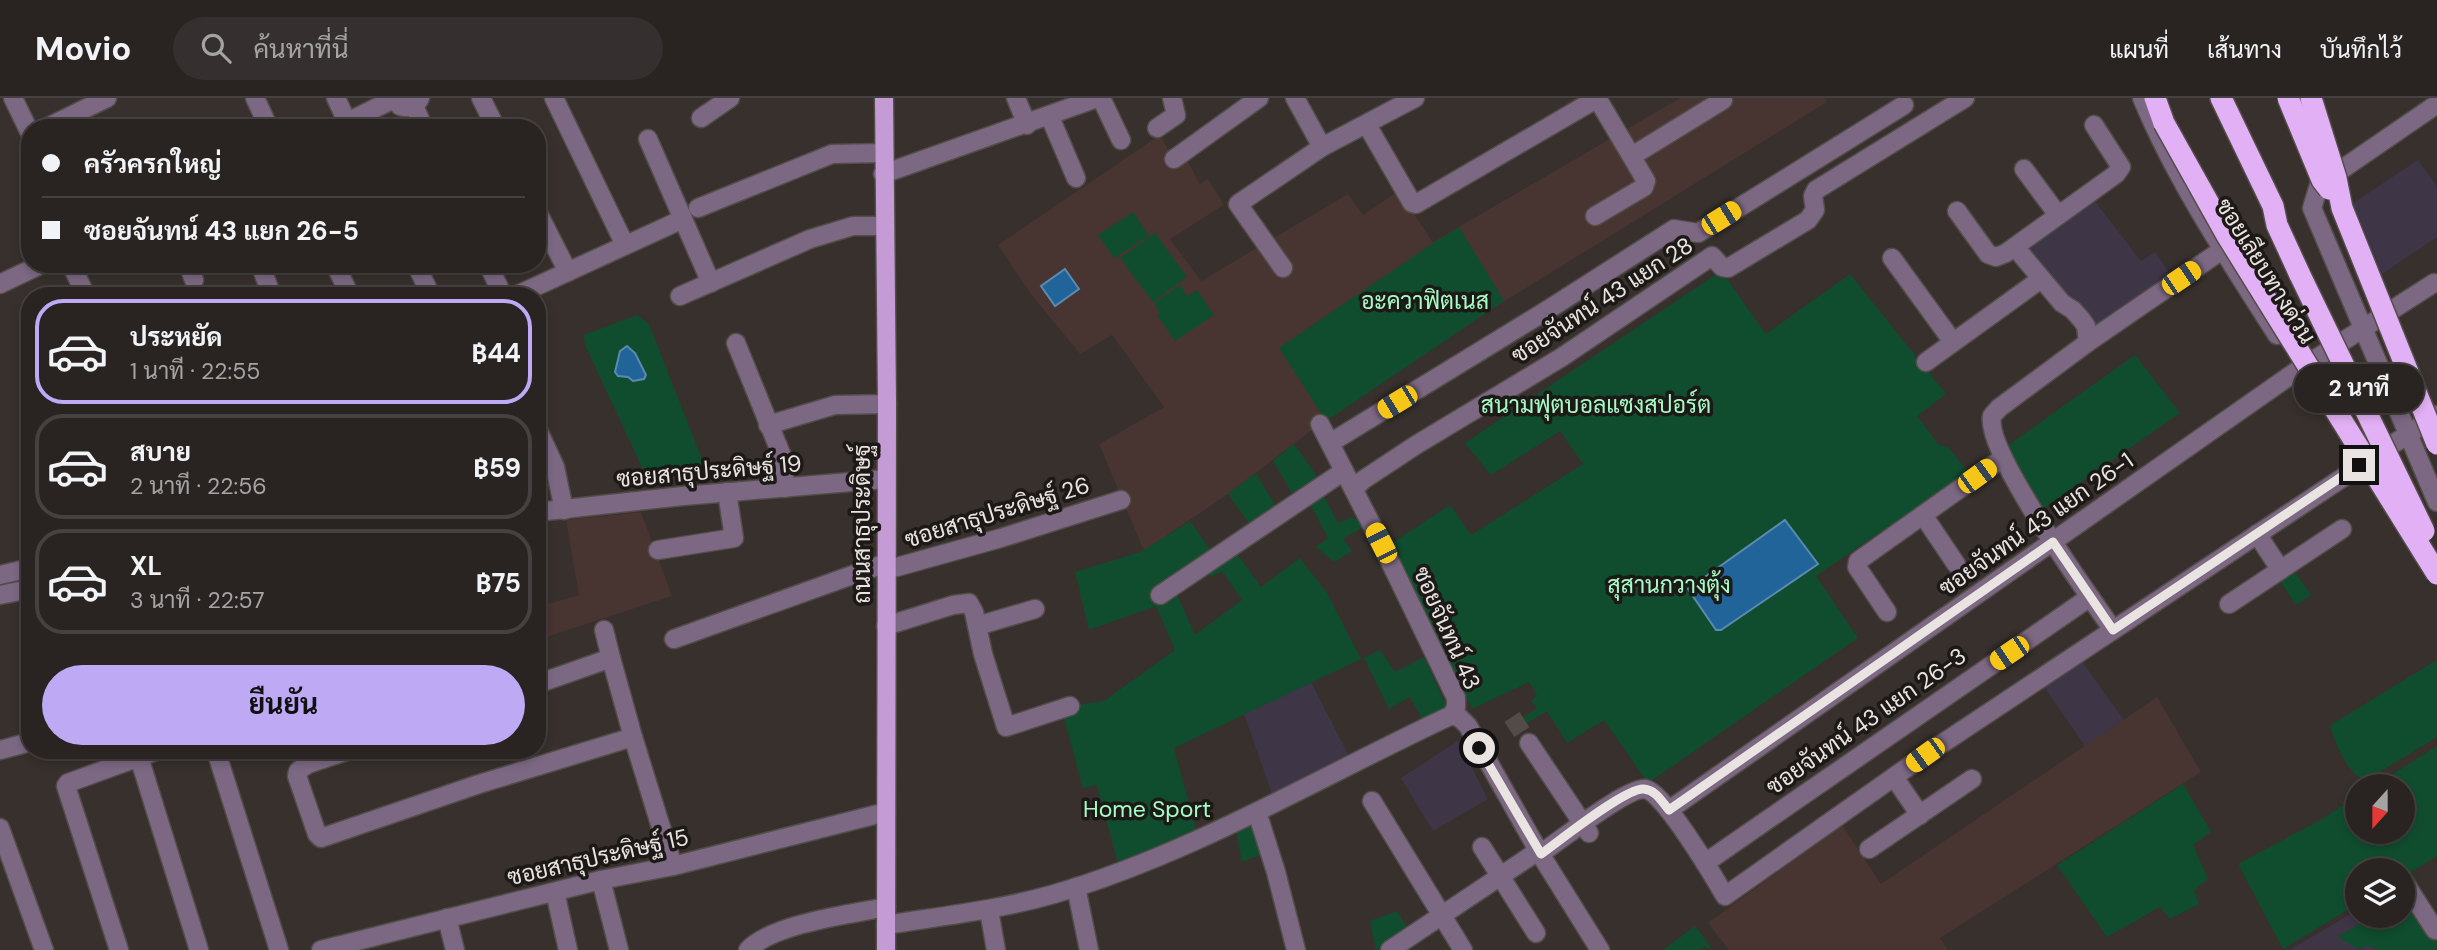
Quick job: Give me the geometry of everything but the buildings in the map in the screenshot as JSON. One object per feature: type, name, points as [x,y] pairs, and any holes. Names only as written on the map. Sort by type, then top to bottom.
[{"type":"highway","points":[[2155,98],[2164,123],[2232,246],[2437,574]]},
{"type":"highway","points":[[2205,98],[2262,209],[2277,225]]},
{"type":"highway","points":[[2221,98],[2273,206],[2277,225],[2437,558]]},
{"type":"highway","points":[[2288,98],[2322,180],[2342,208]]},
{"type":"highway","points":[[2311,98],[2336,178],[2342,208],[2437,444]]},
{"type":"main road","name":"ถนนสาธุประดิษฐ์","points":[[884,98],[887,404],[886,950]]},
{"type":"street","points":[[13,98],[23,119]]},
{"type":"street","points":[[64,119],[107,98]]},
{"type":"street","points":[[255,98],[265,119]]},
{"type":"street","points":[[336,98],[342,119]]},
{"type":"street","points":[[356,119],[394,98],[400,106],[417,102],[422,119]]},
{"type":"street","points":[[481,98],[492,119]]},
{"type":"street","points":[[554,98],[625,245]]},
{"type":"street","points":[[701,118],[730,98]]},
{"type":"street","points":[[1016,98],[1027,125]]},
{"type":"street","points":[[883,174],[1099,98],[1121,140]]},
{"type":"street","points":[[1157,128],[1176,115],[1172,98]]},
{"type":"street","points":[[1174,159],[1259,98]]},
{"type":"street","points":[[1295,98],[1322,147]]},
{"type":"street","points":[[1283,268],[1238,204],[1322,147],[1415,98]]},
{"type":"street","points":[[1367,125],[1412,203],[1416,204],[1597,98],[1646,181],[1644,187],[1595,216]]},
{"type":"street","name":"ซอยจันทน์ 43 แยก 28","points":[[1354,489],[1363,480],[1416,446],[1562,357],[1712,256],[1723,267],[1728,268],[1808,220],[1815,210],[1813,196],[1816,190],[1965,98]]},
{"type":"street","name":"ซอยเลียบทางด่วน","points":[[2142,98],[2162,146],[2222,250],[2359,465]]},
{"type":"street","points":[[2231,98],[2272,183]]},
{"type":"street","points":[[1632,156],[1723,100]]},
{"type":"street","points":[[2437,104],[2319,185],[2312,208],[2437,502]]},
{"type":"street","points":[[1330,443],[1527,323],[1674,229],[1698,233],[1904,105]]},
{"type":"street","points":[[1050,117],[1076,178]]},
{"type":"street","points":[[1957,212],[1988,254],[2001,256],[2116,174],[2121,167],[2094,125]]},
{"type":"street","points":[[649,139],[711,284]]},
{"type":"street","points":[[698,208],[832,154],[883,153]]},
{"type":"street","points":[[2024,169],[2058,215]]},
{"type":"street","points":[[534,287],[683,219]]},
{"type":"street","points":[[680,296],[810,239],[853,226],[884,226]]},
{"type":"street","points":[[546,229],[568,272]]},
{"type":"street","points":[[2015,247],[2062,303],[2070,321],[2089,338]]},
{"type":"street","points":[[2113,630],[2053,542],[2003,458],[1991,430],[1992,416],[2089,338],[2222,250]]},
{"type":"street","points":[[1892,258],[1953,342]]},
{"type":"street","points":[[0,284],[23,273]]},
{"type":"street","points":[[1926,362],[2041,279]]},
{"type":"street","name":"ซอยจันทน์ 43 แยก 26-1","points":[[1665,806],[2053,542],[2298,370],[2434,283]]},
{"type":"street","points":[[736,343],[784,461],[785,488]]},
{"type":"street","points":[[768,425],[835,405],[887,404]]},
{"type":"street","points":[[1390,950],[1501,875],[1542,856],[1604,816],[1643,797],[1650,796],[1665,806],[1726,896],[1894,777],[2437,415]]},
{"type":"street","name":"ซอยจันทน์ 43","points":[[1320,425],[1456,698],[1457,706],[1452,715],[1468,726],[1542,856],[1600,950]]},
{"type":"street","points":[[546,448],[555,467],[564,510]]},
{"type":"street","points":[[1887,612],[1857,567],[1858,561],[2003,458]]},
{"type":"street","points":[[1160,595],[1344,471]]},
{"type":"street","name":"ซอยสาธุประดิษฐ์ 19","points":[[546,511],[727,492],[886,479]]},
{"type":"street","points":[[658,550],[734,538],[727,492]]},
{"type":"street","name":"ซอยสาธุประดิษฐ์ 26","points":[[674,639],[886,566],[1002,538],[1121,500]]},
{"type":"street","points":[[1923,515],[1956,564]]},
{"type":"street","points":[[2229,604],[2342,529]]},
{"type":"street","points":[[2257,534],[2280,569]]},
{"type":"street","points":[[0,575],[21,570]]},
{"type":"street","points":[[0,595],[21,591]]},
{"type":"street","name":"ซอยจันทน์ 43 แยก 26-3","points":[[1705,863],[2090,597]]},
{"type":"street","points":[[887,626],[953,605],[969,603],[1006,727],[1070,706]]},
{"type":"street","points":[[977,626],[1035,609]]},
{"type":"street","points":[[604,630],[632,737],[673,866]]},
{"type":"street","points":[[546,681],[611,659]]},
{"type":"street","points":[[748,950],[789,928],[886,916],[989,910],[1076,887],[1177,849],[1452,715]]},
{"type":"street","points":[[323,759],[298,771],[300,786],[317,834],[321,838],[479,784],[632,737]]},
{"type":"street","points":[[1529,743],[1586,828]]},
{"type":"street","points":[[0,750],[21,744]]},
{"type":"street","points":[[119,950],[66,786],[134,759]]},
{"type":"street","points":[[140,759],[199,950]]},
{"type":"street","points":[[219,759],[279,950]]},
{"type":"street","points":[[1894,777],[1920,815]]},
{"type":"street","points":[[1869,849],[1972,779]]},
{"type":"street","points":[[1373,801],[1463,950]]},
{"type":"street","name":"ซอยสาธุประดิษฐ์ 15","points":[[321,950],[378,943],[447,918],[601,880],[673,866],[886,812]]},
{"type":"street","points":[[1257,812],[1296,950]]},
{"type":"street","points":[[0,828],[44,950]]},
{"type":"street","points":[[1482,847],[1536,933]]},
{"type":"street","points":[[601,880],[619,950]]},
{"type":"street","points":[[1076,887],[1088,950]]},
{"type":"street","points":[[555,892],[568,950]]},
{"type":"street","points":[[2415,899],[2435,930]]},
{"type":"street","points":[[989,910],[996,950]]},
{"type":"street","points":[[447,918],[455,950]]},
{"type":"shaded area","points":[[1680,98],[1825,98],[1827,102],[1409,363],[1317,426],[1228,494],[1144,551],[1099,444],[1164,407],[1112,335],[1080,354],[1031,294],[998,245],[1160,135],[1175,161],[1184,155],[1200,184],[1208,179],[1224,205],[1170,239],[1201,281],[1348,194],[1363,215],[1398,191],[1433,242]]},
{"type":"shaded area","points":[[2418,160],[2437,186],[2437,237],[2382,274],[2353,203]]},
{"type":"shaded area","points":[[2094,200],[2141,261],[2155,252],[2172,277],[2095,330],[2027,247]]},
{"type":"shaded area","points":[[641,512],[672,596],[546,637],[546,604],[579,595],[566,520]]},
{"type":"shaded area","points":[[2081,660],[2124,720],[2085,746],[2043,685]]},
{"type":"shaded area","points":[[1311,682],[1349,756],[1273,797],[1244,714]]},
{"type":"shaded area","points":[[2157,697],[2201,772],[1940,938],[1948,950],[1729,950],[1708,923],[1842,825],[1881,884]]},
{"type":"shaded area","points":[[1458,741],[1488,799],[1433,831],[1401,778]]},
{"type":"shaded area","points":[[2345,917],[2345,928],[2415,927],[2437,950],[2290,950]]},
{"type":"green space","points":[[1133,212],[1149,236],[1114,258],[1098,235]]},
{"type":"green space","name":"อะควาฟิตเนส","points":[[1459,227],[1504,301],[1326,421],[1279,348]]},
{"type":"green space","points":[[1155,233],[1187,277],[1153,302],[1120,258]]},
{"type":"green space","name":"สุสานกวางตุ้ง","points":[[1721,271],[1766,334],[1850,274],[1946,394],[1917,416],[1939,445],[1948,447],[1968,472],[1816,576],[1858,638],[1648,783],[1604,720],[1567,743],[1547,711],[1521,727],[1518,721],[1537,708],[1531,701],[1537,695],[1529,682],[1472,709],[1406,578],[1392,543],[1450,505],[1471,535],[1583,464],[1560,431],[1491,475],[1465,443]]},
{"type":"green space","points":[[1180,285],[1187,296],[1197,290],[1214,315],[1175,341],[1157,315],[1160,313],[1154,303]]},
{"type":"green space","points":[[637,315],[649,324],[708,475],[646,476],[585,345],[584,335]]},
{"type":"green space","points":[[2135,355],[2180,413],[2040,511],[2003,449]]},
{"type":"green space","points":[[1294,444],[1321,482],[1295,498],[1273,461]]},
{"type":"green space","points":[[1256,473],[1278,510],[1252,527],[1228,494]]},
{"type":"green space","points":[[1321,491],[1338,523],[1359,516],[1364,526],[1343,539],[1352,551],[1334,562],[1316,547],[1328,538],[1308,500]]},
{"type":"green space","name":"Home Sport","points":[[1190,521],[1213,554],[1175,589],[1195,635],[1242,600],[1222,571],[1211,577],[1204,568],[1233,548],[1261,587],[1300,558],[1327,593],[1361,659],[1174,748],[1197,833],[1118,863],[1097,785],[1083,788],[1062,711],[1070,706],[1104,701],[1175,650],[1156,606],[1089,630],[1075,572],[1141,552]]},
{"type":"green space","points":[[2294,571],[2311,595],[2296,605],[2280,581]]},
{"type":"green space","points":[[1380,650],[1395,672],[1424,657],[1448,709],[1424,722],[1410,697],[1389,709],[1364,658]]},
{"type":"green space","points":[[2437,660],[2437,737],[2376,774],[2356,774],[2343,757],[2330,728],[2332,724]]},
{"type":"green space","points":[[2437,746],[2437,856],[2415,870],[2415,858],[2345,858],[2345,911],[2283,949],[2238,864],[2345,804],[2345,844],[2415,844],[2415,774],[2393,774]]},
{"type":"green space","points":[[2183,784],[2211,832],[2193,845],[2208,879],[2194,890],[2199,904],[2170,919],[2160,907],[2107,937],[2057,865]]},
{"type":"green space","points":[[1255,826],[1265,853],[1242,862],[1236,831]]},
{"type":"green space","points":[[2415,909],[2437,936],[2437,950],[2381,950],[2368,946],[2358,949],[2337,937],[2353,928],[2415,928]]},
{"type":"green space","points":[[1397,911],[1408,929],[1376,950],[1370,921]]},
{"type":"green space","points":[[1695,926],[1711,947],[1707,949],[1705,946],[1700,950],[1663,950]]},
{"type":"water","points":[[1065,269],[1079,289],[1055,306],[1041,286]]},
{"type":"water","points":[[627,346],[635,353],[646,375],[644,379],[633,381],[628,377],[618,376],[615,372],[620,351]]},
{"type":"water","points":[[1785,520],[1818,564],[1721,630],[1716,630],[1688,589]]},
{"type":"tunnel","points":[[1512,717],[1529,743]]},
{"type":"route","points":[[1479,748],[1541,854],[1635,790],[1653,791],[1669,810],[2053,542],[2113,630],[2359,465]]},
{"type":"park label","name":"สนามฟุตบอลแซงสปอร์ต","points":[[1596,405]]}]
